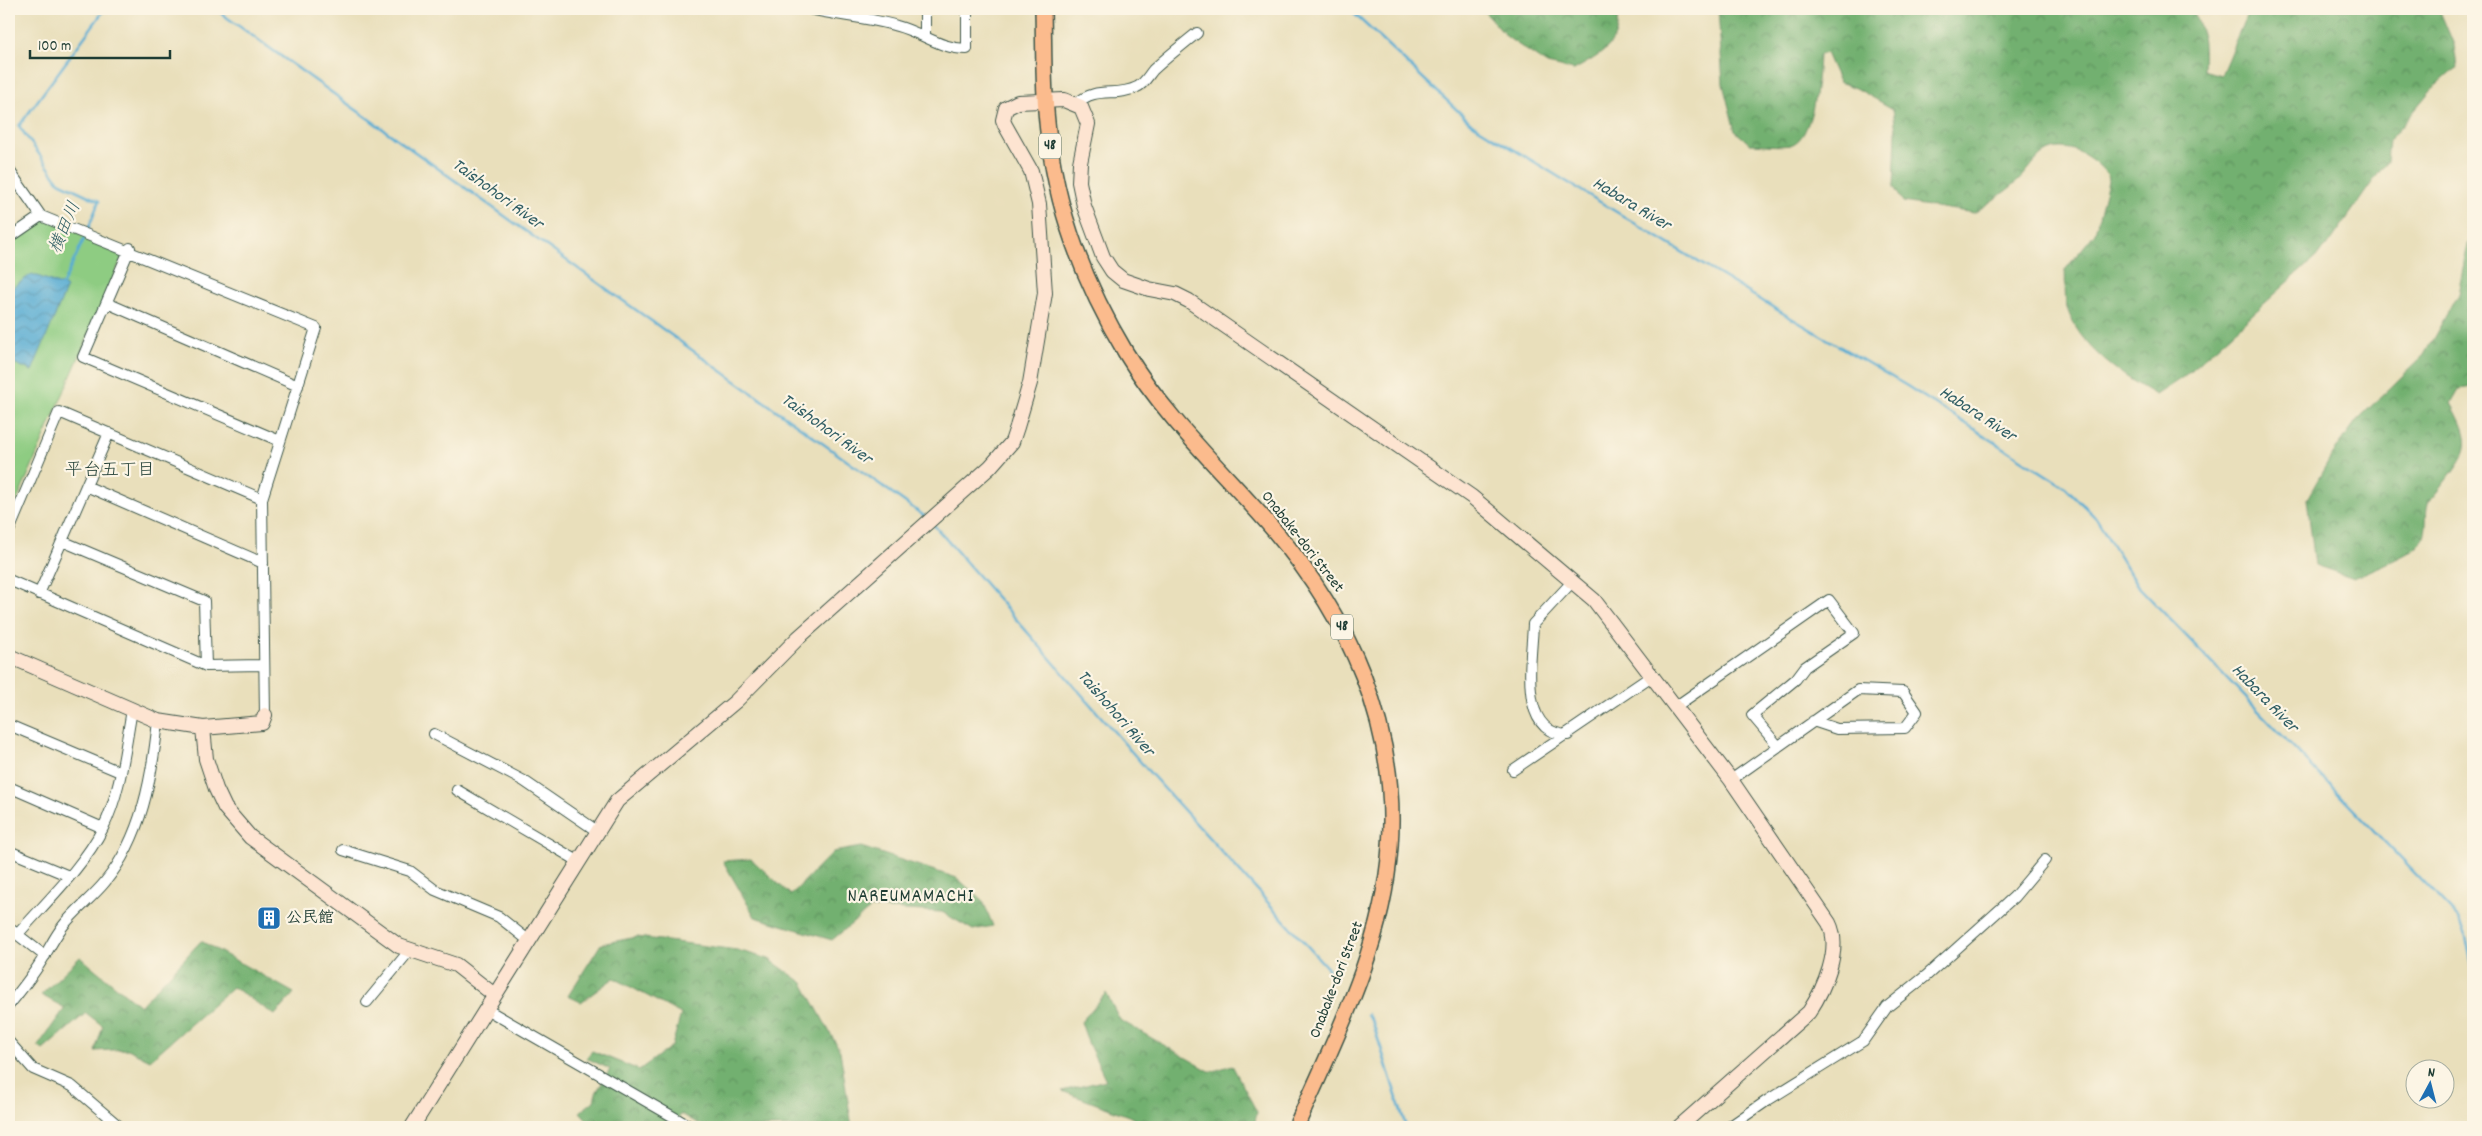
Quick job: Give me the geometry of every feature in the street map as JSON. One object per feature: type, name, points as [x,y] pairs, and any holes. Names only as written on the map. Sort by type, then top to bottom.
[{"type":"main road","name":"Onabake-dori Street","points":[[1043,9],[1049,138],[1058,192],[1082,265],[1101,308],[1126,353],[1168,412],[1274,530],[1330,605],[1358,661],[1378,720],[1388,773],[1391,821],[1390,846],[1382,907],[1372,949],[1296,1127]]},
{"type":"street","points":[[809,9],[872,19],[906,28],[950,49],[967,49],[967,9]]},
{"type":"street","points":[[924,9],[925,36]]},
{"type":"street","points":[[1076,104],[1086,95],[1107,91],[1122,93],[1140,86],[1154,70],[1197,33]]},
{"type":"street","points":[[416,1126],[494,994],[617,800],[736,701],[798,638],[1004,454],[1012,442],[1030,383],[1044,305],[1044,251],[1039,204],[1031,171],[1003,120],[1006,108],[1018,102],[1064,100],[1076,104],[1085,112],[1088,124],[1080,163],[1079,182],[1098,247],[1112,272],[1133,285],[1175,294],[1189,301],[1472,497],[1594,600],[1653,675],[1731,780],[1829,923],[1833,934],[1833,948],[1823,987],[1809,1012],[1679,1127]]},
{"type":"street","points":[[9,170],[40,216],[129,250],[316,328],[262,499],[265,716],[262,723],[203,728],[158,721],[9,657]]},
{"type":"street","points":[[9,238],[40,216]]},
{"type":"street","points":[[129,250],[83,357],[280,441]]},
{"type":"street","points":[[106,303],[298,386]]},
{"type":"street","points":[[9,531],[59,412],[262,499]]},
{"type":"street","points":[[40,594],[109,433]]},
{"type":"street","points":[[86,486],[263,563]]},
{"type":"street","points":[[62,541],[204,601],[206,666]]},
{"type":"street","points":[[9,580],[206,666],[264,666]]},
{"type":"street","points":[[1568,735],[1554,734],[1542,725],[1533,710],[1533,624],[1572,582]]},
{"type":"street","points":[[1675,707],[1829,600],[1854,632],[1805,667],[1796,679],[1752,715],[1778,746]]},
{"type":"street","points":[[1513,770],[1568,735],[1653,675]]},
{"type":"street","points":[[1731,780],[1778,746],[1858,690],[1903,692],[1917,712],[1905,728],[1837,729],[1814,721]]},
{"type":"street","points":[[17,934],[68,876],[103,828],[120,772],[132,710]]},
{"type":"street","points":[[9,1004],[44,956],[67,920],[105,882],[126,850],[135,830],[150,779],[158,721]]},
{"type":"street","points":[[9,725],[120,772]]},
{"type":"street","points":[[203,728],[210,773],[225,808],[238,825],[263,848],[331,895],[399,946],[456,965],[494,994]]},
{"type":"street","points":[[434,734],[524,781],[597,831]]},
{"type":"street","points":[[9,787],[103,828]]},
{"type":"street","points":[[457,790],[578,861]]},
{"type":"street","points":[[343,850],[410,871],[435,890],[499,917],[528,940]]},
{"type":"street","points":[[9,851],[68,876]]},
{"type":"street","points":[[1729,1127],[1863,1041],[1887,1007],[1926,976],[2014,896],[2044,860]]},
{"type":"street","points":[[9,928],[44,956]]},
{"type":"street","points":[[367,1002],[410,950]]},
{"type":"street","points":[[486,1009],[691,1127]]},
{"type":"street","points":[[9,1042],[33,1069],[72,1086],[120,1127]]},
{"type":"green space","points":[[1482,9],[1617,9],[1616,32],[1608,47],[1574,70],[1547,64],[1507,37]]},
{"type":"green space","points":[[1718,9],[2192,9],[2199,24],[2202,38],[2203,70],[2221,75],[2249,9],[2439,9],[2454,45],[2457,67],[2431,90],[2389,140],[2387,161],[2326,248],[2183,377],[2156,395],[2129,379],[2103,359],[2081,336],[2067,308],[2065,270],[2095,233],[2109,177],[2104,170],[2089,158],[2071,149],[2053,149],[2040,156],[2013,185],[1974,213],[1903,202],[1894,187],[1896,131],[1893,109],[1856,88],[1839,82],[1826,53],[1819,55],[1813,106],[1805,132],[1798,141],[1785,146],[1750,144],[1735,131],[1723,84]]},
{"type":"green space","points":[[41,216],[124,253],[9,519],[9,238]]},
{"type":"green space","points":[[2473,231],[2473,387],[2459,389],[2451,403],[2463,427],[2465,445],[2459,462],[2429,502],[2426,529],[2422,541],[2406,554],[2353,578],[2315,565],[2307,499],[2330,458],[2357,420],[2424,355],[2458,294],[2468,244]]},
{"type":"green space","points":[[861,847],[957,878],[983,901],[993,926],[973,930],[942,912],[871,908],[832,940],[755,917],[723,861],[751,859],[791,895],[833,852]]},
{"type":"green space","points":[[637,937],[737,950],[769,959],[803,983],[840,1051],[852,1127],[705,1127],[681,1114],[673,1127],[594,1127],[580,1112],[594,1101],[596,1093],[610,1069],[586,1058],[592,1051],[639,1070],[672,1046],[681,1014],[614,978],[581,1002],[568,996],[601,944]]},
{"type":"green space","points":[[201,941],[294,993],[275,1015],[233,987],[150,1060],[128,1049],[95,1051],[103,1026],[86,1013],[43,1050],[38,1046],[65,1008],[41,995],[80,957],[140,1006]]},
{"type":"green space","points":[[1106,993],[1120,1020],[1211,1072],[1232,1065],[1257,1112],[1254,1127],[1138,1127],[1134,1118],[1062,1091],[1106,1080],[1089,1045],[1081,1022]]},
{"type":"water","points":[[32,274],[67,287],[32,371],[9,361],[9,290]]},
{"type":"waterway","name":"横田川","points":[[87,232],[99,201],[59,182],[19,126],[105,9]]},
{"type":"waterway","name":"Taishohori River","points":[[215,9],[927,518]]},
{"type":"waterway","name":"Habara River","points":[[1349,9],[1472,124],[1774,308],[1907,386],[2065,487],[2096,518],[2137,585],[2459,919],[2465,932],[2473,970]]},
{"type":"waterway","name":"横田川","points":[[61,288],[85,237]]},
{"type":"waterway","name":"Taishohori River","points":[[933,524],[1151,774],[1332,973]]},
{"type":"waterway","name":"Taishohori River","points":[[1367,1014],[1373,1023],[1406,1127]]},
{"type":"place","name":"公民館","points":[[269,918]]},
{"type":"district","name":"平台五丁目","points":[[110,471]]},
{"type":"district","name":"NAREUMAMACHI","points":[[911,897]]}]
